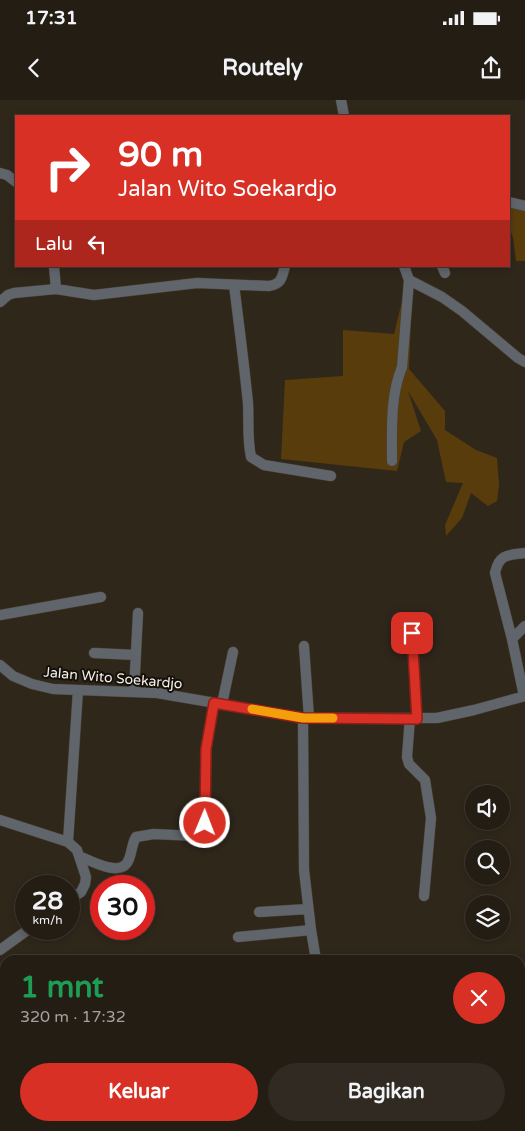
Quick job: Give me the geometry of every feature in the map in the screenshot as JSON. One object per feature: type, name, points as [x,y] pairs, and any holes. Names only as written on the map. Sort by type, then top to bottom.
[{"type":"street","points":[[341,100],[344,115]]},
{"type":"street","points":[[0,173],[7,175],[15,181]]},
{"type":"street","points":[[510,202],[525,206]]},
{"type":"street","points":[[54,267],[56,289]]},
{"type":"street","points":[[0,302],[8,295],[14,293],[56,289],[94,295],[197,283],[269,286],[276,285],[282,280],[285,267]]},
{"type":"street","points":[[392,461],[392,420],[397,380],[402,367],[409,280],[404,267]]},
{"type":"street","points":[[409,280],[442,297],[462,311],[525,362]]},
{"type":"street","points":[[234,284],[244,366],[251,457],[264,465],[331,476]]},
{"type":"street","points":[[524,696],[496,573],[497,563],[503,558],[525,552]]},
{"type":"street","points":[[0,615],[102,597]]},
{"type":"street","points":[[134,692],[138,613]]},
{"type":"street","points":[[512,639],[525,626]]},
{"type":"street","points":[[412,633],[413,718],[407,757],[409,764],[425,780],[431,818],[424,896]]},
{"type":"street","points":[[304,646],[306,718],[304,870],[315,955]]},
{"type":"street","points":[[79,856],[115,870],[122,868],[128,863],[136,837],[154,834],[196,836],[203,831],[205,823],[206,749],[233,652]]},
{"type":"street","points":[[94,654],[136,655]]},
{"type":"street","name":"Jalan Wito Soekardjo","points":[[0,665],[13,676],[32,684],[53,689],[156,693],[306,718],[437,718],[524,696]]},
{"type":"street","points":[[68,842],[78,690]]},
{"type":"street","points":[[0,820],[68,842],[77,850],[86,876],[85,884],[80,892]]},
{"type":"street","points":[[259,912],[308,910]]},
{"type":"street","points":[[238,937],[311,930]]},
{"type":"street","points":[[0,950],[15,939]]},
{"type":"shaded area","points":[[510,206],[525,206],[525,261],[516,261],[510,229]]},
{"type":"shaded area","points":[[405,289],[412,296],[409,369],[445,411],[445,430],[476,450],[497,458],[499,485],[497,501],[488,506],[471,493],[462,518],[446,536],[445,525],[463,483],[446,482],[437,440],[408,391],[421,431],[404,442],[397,471],[281,459],[285,380],[343,376],[343,330],[394,334]]},
{"type":"slow traffic","points":[[252,709],[303,718],[333,718]]},
{"type":"route","points":[[205,823],[206,749],[214,703],[303,718],[417,719],[412,633]]}]
